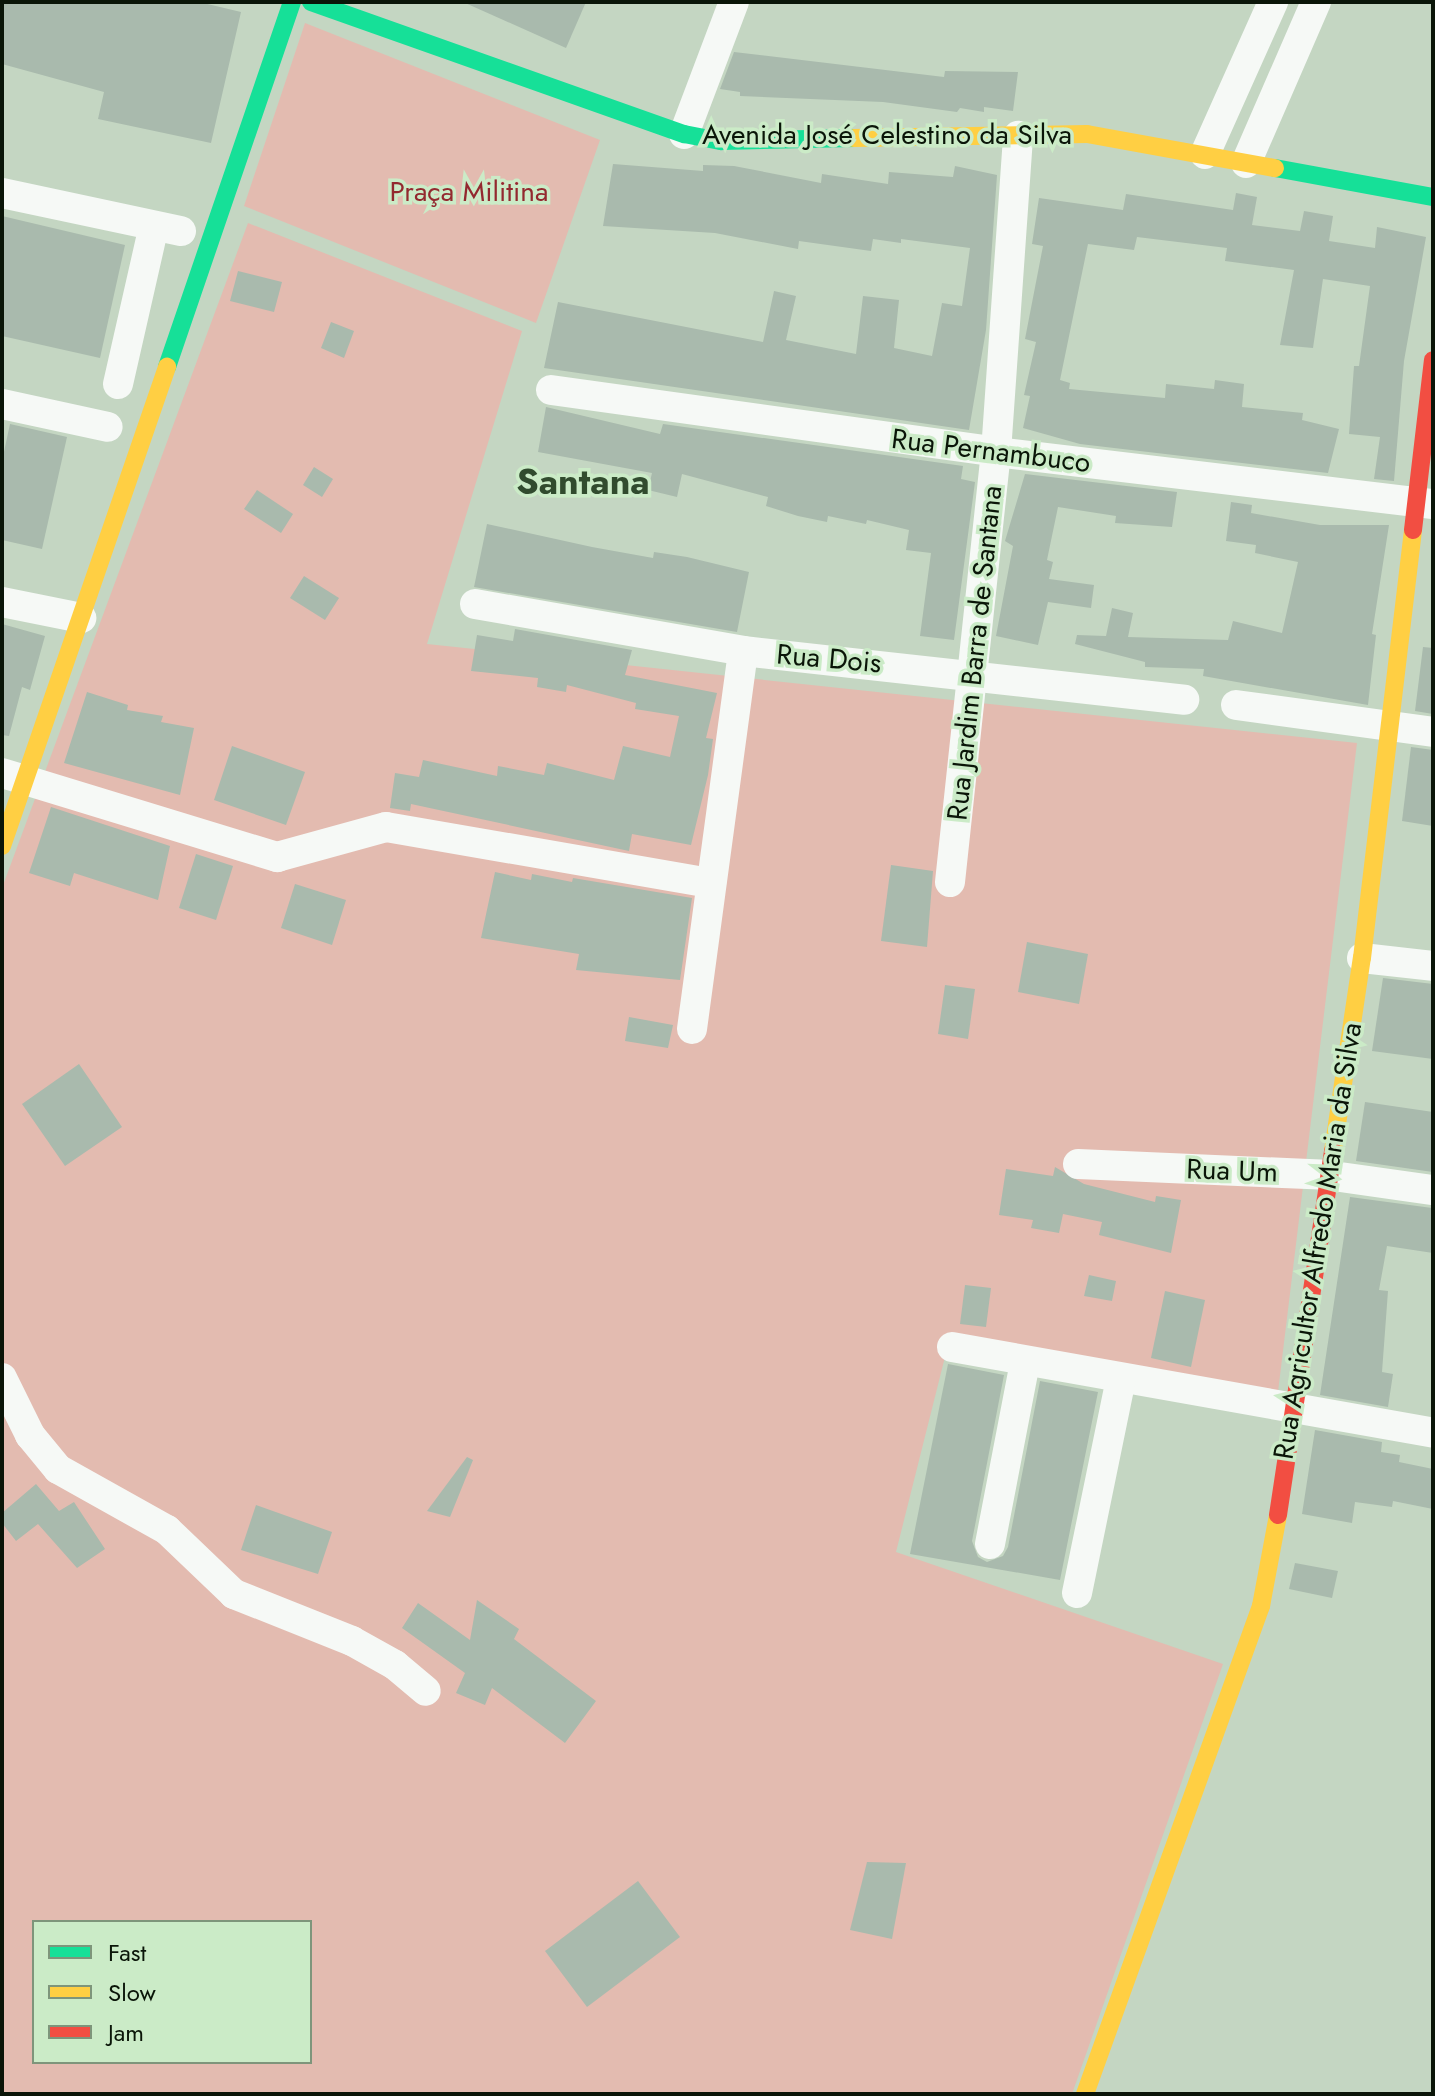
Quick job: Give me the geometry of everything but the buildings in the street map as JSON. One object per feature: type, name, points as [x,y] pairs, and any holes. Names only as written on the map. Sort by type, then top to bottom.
[{"type":"street","points":[[2,846],[14,776],[81,618],[292,2]]},
{"type":"street","name":"Avenida José Celestino da Silva","points":[[311,2],[613,113],[684,134],[721,141],[1087,134],[1433,197]]},
{"type":"street","points":[[684,134],[734,2]]},
{"type":"street","points":[[1205,154],[1273,2]]},
{"type":"street","points":[[1246,163],[1316,2]]},
{"type":"street","name":"Rua Jardim Barra de Santana","points":[[950,882],[996,452],[1018,136]]},
{"type":"street","points":[[2,193],[168,228],[118,384]]},
{"type":"street","name":"Rua Agricultor Alfredo Maria da Silva","points":[[1085,2094],[1261,1606],[1362,958],[1388,726],[1423,503],[1433,360]]},
{"type":"street","name":"Rua Pernambuco","points":[[551,390],[996,452],[1423,503]]},
{"type":"street","points":[[2,404],[108,427]]},
{"type":"street","points":[[2,602],[81,618]]},
{"type":"street","name":"Rua Dois","points":[[475,604],[743,651],[973,673],[1184,700]]},
{"type":"street","points":[[692,1029],[743,651]]},
{"type":"street","points":[[1236,705],[1433,732]]},
{"type":"street","points":[[14,776],[277,857],[386,827],[711,883]]},
{"type":"street","points":[[1362,958],[1433,966]]},
{"type":"street","name":"Rua Um","points":[[1078,1164],[1326,1175],[1433,1190]]},
{"type":"street","points":[[952,1347],[1292,1411],[1433,1433]]},
{"type":"street","points":[[990,1544],[1025,1362]]},
{"type":"street","points":[[2,1378],[30,1435],[58,1469],[167,1530],[234,1594],[352,1641],[395,1665],[426,1691]]},
{"type":"street","points":[[1077,1593],[1121,1378]]},
{"type":"green space","name":"Praça Militina","points":[[305,23],[600,140],[536,323],[244,206]]},
{"type":"green space","points":[[248,223],[522,331],[427,644],[1357,743],[1278,1392],[950,1337],[896,1552],[1223,1664],[1072,2094],[2,2094],[2,888]]},
{"type":"traffic: fast","points":[[167,367],[292,2]]},
{"type":"traffic: fast","points":[[311,2],[684,134],[721,141],[854,138]]},
{"type":"traffic: fast","points":[[1275,168],[1433,197]]},
{"type":"traffic: slow","points":[[854,138],[1087,134],[1275,168]]},
{"type":"traffic: slow","points":[[2,846],[167,367]]},
{"type":"traffic: slow","points":[[1333,1151],[1362,958],[1413,530]]},
{"type":"traffic: slow","points":[[1085,2094],[1261,1606],[1278,1515]]},
{"type":"traffic: jam","points":[[1413,530],[1433,360]]},
{"type":"traffic: jam","points":[[1278,1515],[1333,1151]]},
{"type":"district","name":"Santana","points":[[583,482]]}]
